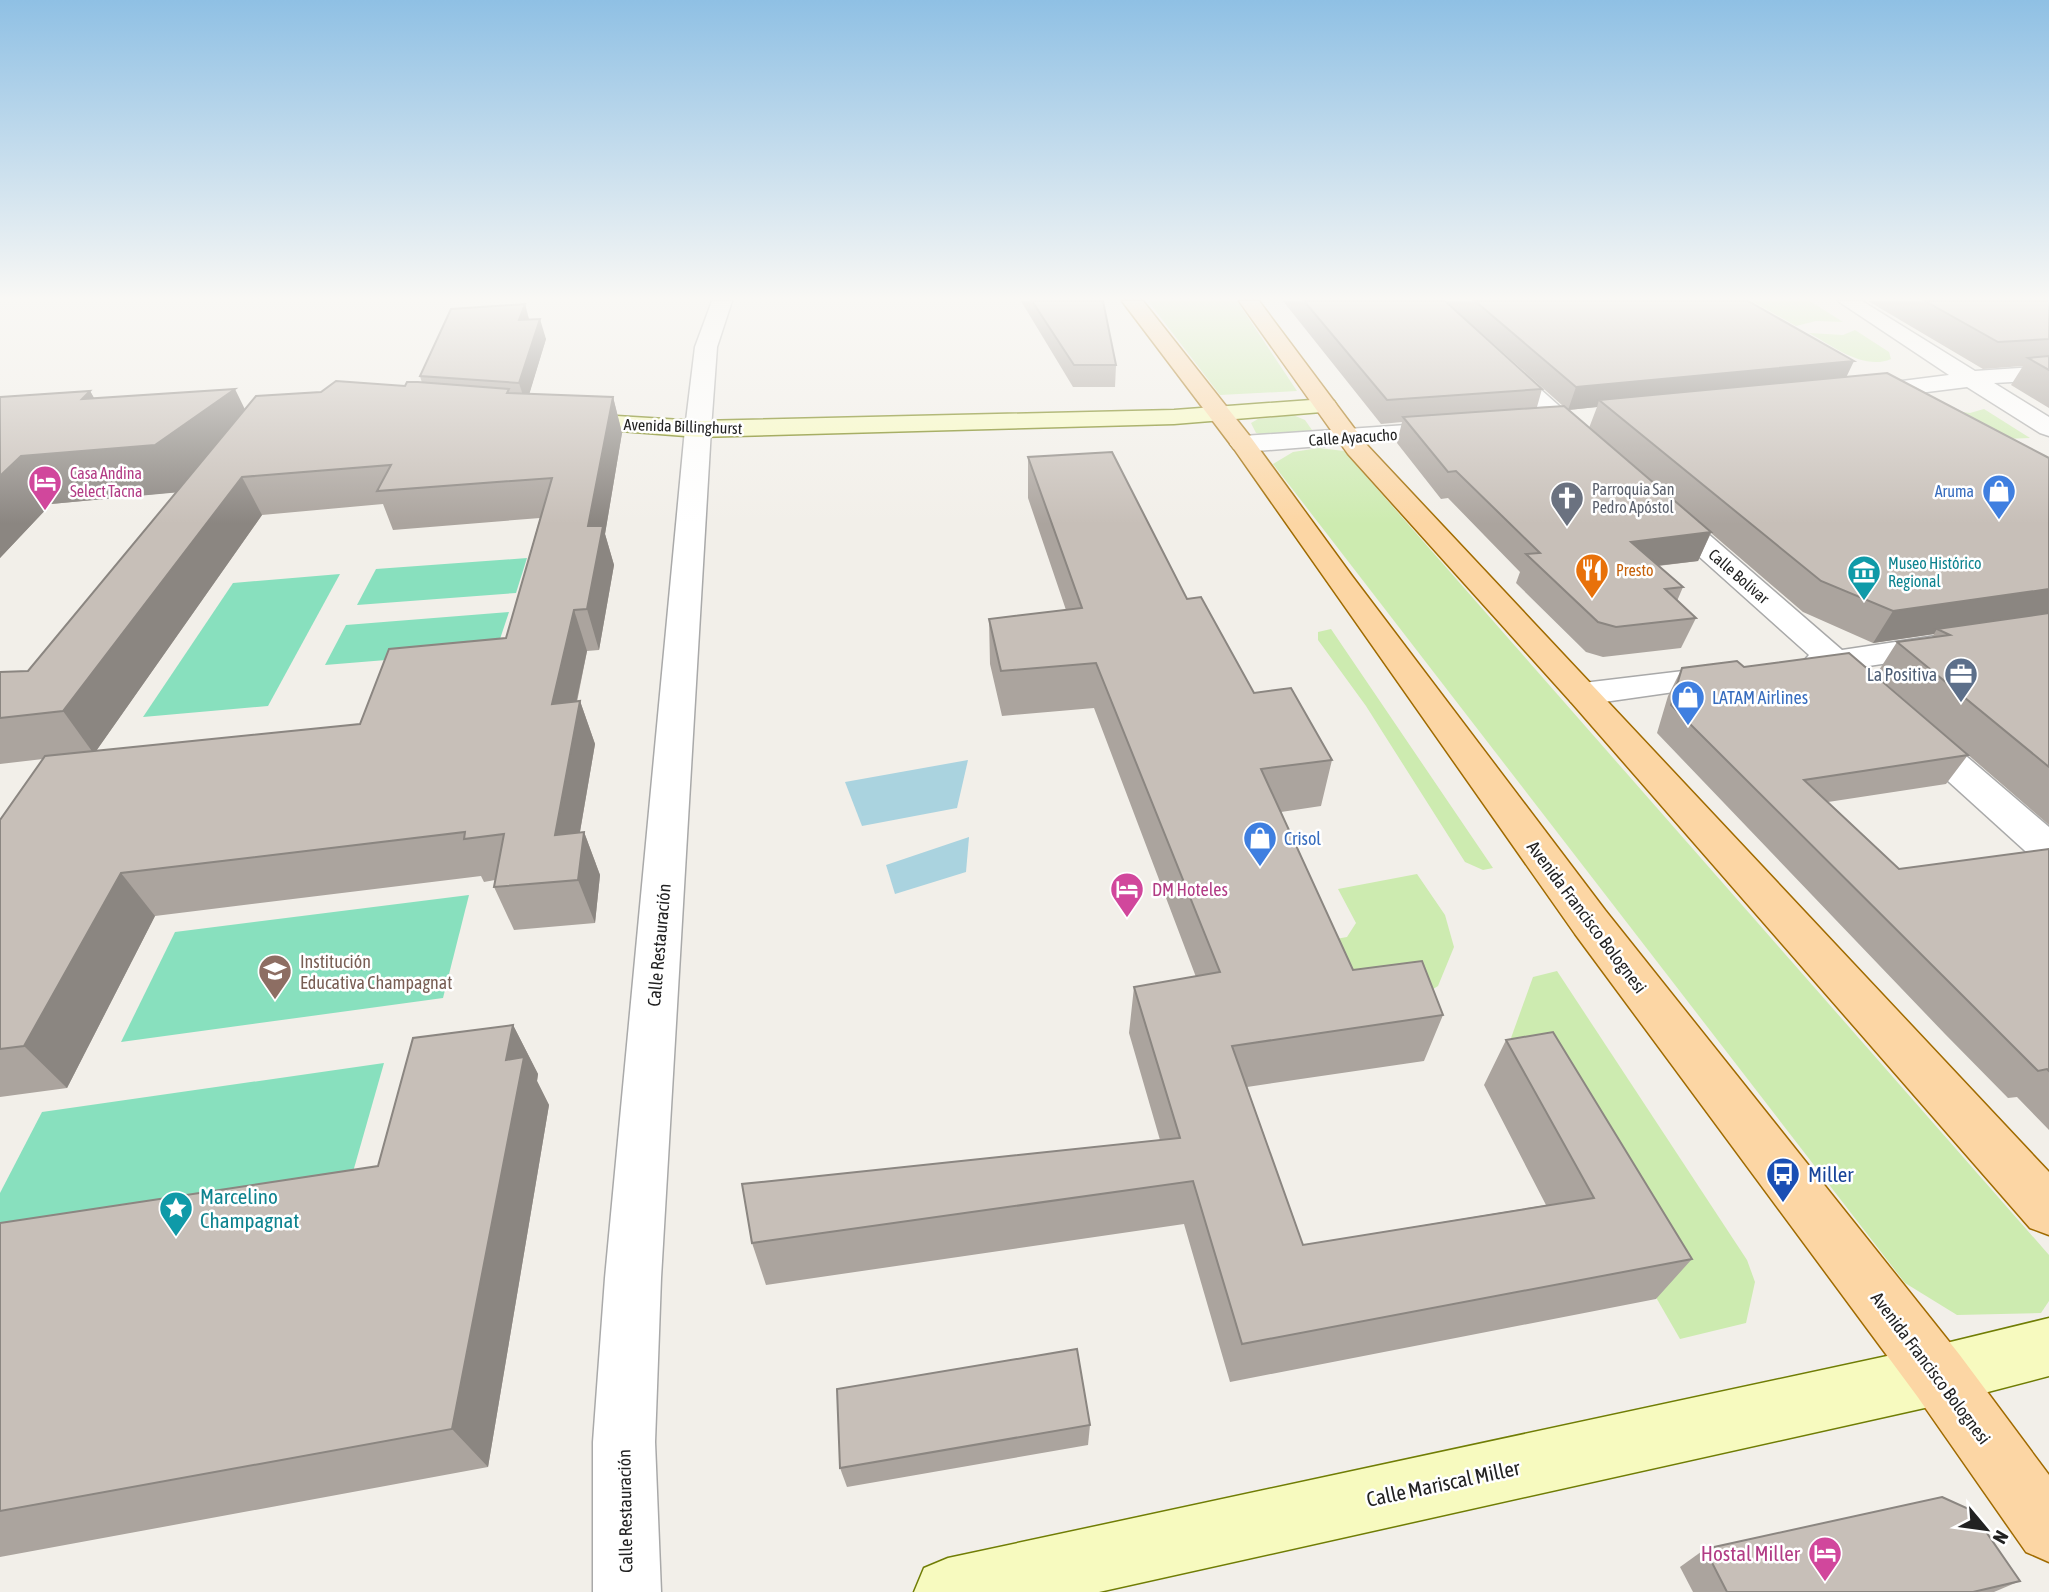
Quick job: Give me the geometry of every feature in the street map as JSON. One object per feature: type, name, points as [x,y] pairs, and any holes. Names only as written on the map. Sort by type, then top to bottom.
[{"type":"main road","name":"Avenida Francisco Bolognesi","points":[[1189,375],[1590,922],[1938,1375],[2049,1529]]},
{"type":"main road","points":[[1303,375],[1348,438],[2049,1210]]},
{"type":"street","name":"Calle Restauración","points":[[627,1592],[624,1442],[632,1278],[703,375]]},
{"type":"street","points":[[1503,375],[1550,423],[1605,459]]},
{"type":"street","points":[[1964,375],[2049,428]]},
{"type":"street","points":[[1849,386],[1881,391],[2023,375]]},
{"type":"street","points":[[1881,391],[1911,408]]},
{"type":"street","name":"Avenida Billinghurst","points":[[540,418],[698,429],[1231,429],[1325,406]]},
{"type":"street","points":[[1550,423],[1597,419]]},
{"type":"street","name":"Calle Ayacucho","points":[[1231,429],[1348,438],[1469,429]]},
{"type":"street","name":"Calle Bolívar","points":[[1647,495],[2049,850]]},
{"type":"street","points":[[1583,694],[1835,661],[2049,629]]},
{"type":"street","name":"Calle Mariscal Miller","points":[[948,1592],[1938,1375],[2049,1347]]},
{"type":"green space","points":[[1205,375],[1287,375],[1297,391],[1220,395]]},
{"type":"green space","points":[[1984,409],[2030,438],[2004,439],[1950,410],[1970,413]]},
{"type":"green space","points":[[1293,415],[1305,420],[1312,430],[1291,436],[1270,436],[1256,433],[1251,423],[1258,419]]},
{"type":"green space","points":[[1319,448],[1344,451],[2049,1255],[2049,1301],[2041,1313],[1957,1315],[1905,1283],[1273,464],[1293,452]]},
{"type":"green space","points":[[527,558],[516,593],[357,605],[376,569]]},
{"type":"green space","points":[[340,574],[268,706],[143,717],[233,583]]},
{"type":"green space","points":[[509,612],[496,651],[325,665],[346,625]]},
{"type":"green space","points":[[1331,629],[1493,868],[1483,870],[1465,862],[1366,706],[1318,640],[1318,632]]},
{"type":"green space","points":[[1417,874],[1445,915],[1454,947],[1438,986],[1404,1007],[1308,944],[1347,937],[1356,923],[1338,889]]},
{"type":"green space","points":[[469,895],[443,998],[121,1042],[175,932]]},
{"type":"green space","points":[[1557,971],[1747,1260],[1755,1282],[1746,1323],[1680,1339],[1529,1077],[1511,1038],[1533,977]]},
{"type":"green space","points":[[384,1063],[345,1200],[0,1254],[0,1193],[42,1112]]},
{"type":"water","points":[[968,760],[957,808],[862,826],[845,782]]},
{"type":"water","points":[[969,837],[966,872],[895,894],[886,865]]},
{"type":"building","points":[[420,375],[522,375],[519,383]]},
{"type":"building","points":[[1366,375],[1527,375],[1542,389],[1387,400]]},
{"type":"building","points":[[1562,375],[1701,375],[1576,387]]},
{"type":"building","points":[[1863,375],[1891,375],[2049,458],[2049,589],[1893,611],[1821,581],[1599,400]]},
{"type":"building","points":[[336,381],[405,386],[407,382],[418,382],[509,389],[507,393],[613,397],[588,526],[603,526],[587,609],[574,610],[552,704],[580,701],[555,835],[584,832],[578,880],[494,887],[504,834],[464,839],[465,832],[121,873],[24,1046],[0,1049],[0,820],[45,756],[360,724],[389,649],[506,638],[552,478],[377,491],[391,465],[242,477],[63,711],[0,718],[0,672],[28,671],[256,396],[321,392]]},
{"type":"building","points":[[235,389],[155,445],[21,456],[0,476],[0,397],[90,391],[82,399]]},
{"type":"building","points":[[1564,406],[1711,532],[1631,542],[1683,587],[1665,589],[1696,618],[1616,627],[1598,622],[1526,554],[1540,553],[1456,471],[1448,472],[1403,417]]},
{"type":"building","points":[[1112,452],[1187,599],[1201,597],[1254,693],[1291,688],[1332,760],[1261,769],[1353,970],[1422,961],[1443,1015],[1232,1046],[1303,1245],[1594,1198],[1506,1040],[1553,1032],[1692,1259],[1242,1344],[1193,1181],[752,1243],[742,1184],[1180,1138],[1134,987],[1220,972],[1096,663],[1001,671],[989,619],[1082,608],[1028,457]]},
{"type":"building","points":[[2049,613],[2049,767],[1897,642],[1950,635],[1937,629]]},
{"type":"building","points":[[1849,653],[1968,755],[1804,780],[1899,869],[2049,849],[2049,1071],[2038,1071],[1671,705],[1682,668],[1737,661],[1744,667]]},
{"type":"building","points":[[513,1025],[506,1060],[524,1057],[452,1429],[0,1511],[0,1223],[378,1166],[413,1038]]},
{"type":"building","points":[[1077,1349],[1090,1425],[840,1468],[837,1389]]},
{"type":"building","points":[[1942,1497],[1971,1510],[2020,1581],[1973,1592],[1727,1592],[1705,1549]]},
{"type":"place","name":"Casa Andina Select Tacna","points":[[45,512]]},
{"type":"place","name":"Aruma","points":[[1999,521]]},
{"type":"place","name":"Parroquia San Pedro Apóstol","points":[[1567,528]]},
{"type":"place","name":"Presto","points":[[1592,600]]},
{"type":"place","name":"Museo Histórico Regional","points":[[1864,602]]},
{"type":"place","name":"La Positiva","points":[[1961,704]]},
{"type":"place","name":"LATAM Airlines","points":[[1688,727]]},
{"type":"place","name":"Crisol","points":[[1260,868]]},
{"type":"place","name":"DM Hoteles","points":[[1127,919]]},
{"type":"place","name":"Institución Educativa Champagnat","points":[[275,1001]]},
{"type":"place","name":"Miller","points":[[1783,1204]]},
{"type":"place","name":"Marcelino Champagnat","points":[[176,1238]]},
{"type":"place","name":"Hostal Miller","points":[[1825,1583]]}]
